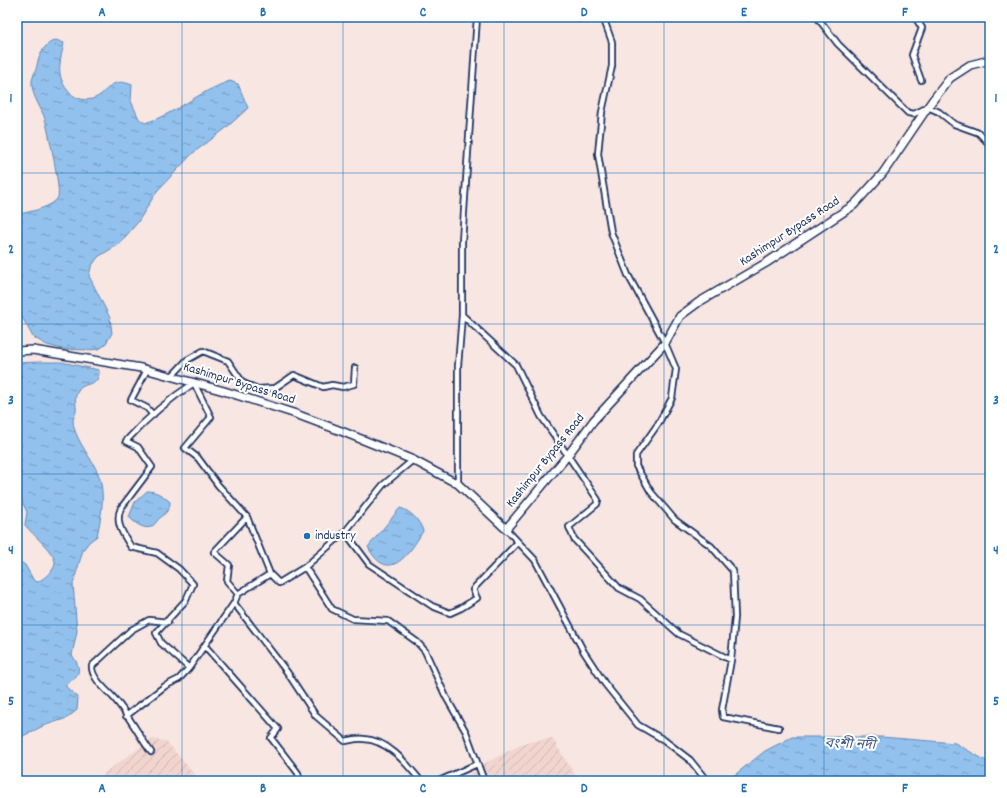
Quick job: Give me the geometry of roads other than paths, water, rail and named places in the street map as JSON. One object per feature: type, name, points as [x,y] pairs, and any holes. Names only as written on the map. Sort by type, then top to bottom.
[{"type":"main road","name":"Kashimpur Bypass Road","points":[[17,351],[27,350],[58,353],[148,370],[293,413],[413,460],[458,484],[506,529],[568,455],[594,420],[665,343],[680,316],[686,310],[766,263],[854,205],[887,167],[928,107],[950,78],[970,65],[990,60]]},
{"type":"street","points":[[458,484],[458,366],[462,315],[462,241],[477,17]]},
{"type":"street","points":[[603,17],[612,42],[612,66],[602,112],[598,154],[611,232],[628,275],[665,343],[676,369],[672,398],[658,424],[636,455],[636,466],[651,492],[675,520],[711,546],[733,570],[735,617],[732,660],[722,710],[723,717],[779,728]]},
{"type":"street","points":[[817,17],[843,49],[908,112],[914,114],[928,107],[939,112],[954,124],[979,134],[990,145]]},
{"type":"street","points":[[914,17],[922,28],[912,55],[921,80]]},
{"type":"street","points":[[462,315],[516,365],[541,416],[598,500],[597,504],[569,527],[574,539],[619,588],[640,599],[679,634],[732,660]]},
{"type":"street","points":[[172,376],[187,360],[202,351],[228,361],[244,382],[258,388],[275,388],[294,375],[323,386],[332,385],[343,387],[354,384],[355,368]]},
{"type":"street","points":[[148,370],[131,400],[147,408],[153,415]]},
{"type":"street","points":[[189,668],[161,643],[156,633],[168,622],[186,600],[193,584],[178,569],[156,553],[131,547],[120,529],[117,516],[120,508],[152,467],[138,447],[126,442],[153,415],[180,392],[194,383],[211,417],[185,448],[198,458],[218,485],[247,517],[270,574],[279,582],[305,567],[344,532],[383,485],[413,460]]},
{"type":"street","points":[[238,594],[227,581],[229,565],[214,552],[247,517]]},
{"type":"street","points":[[506,529],[534,560],[584,652],[610,690],[638,725],[664,740],[690,760],[707,781]]},
{"type":"street","points":[[344,532],[369,564],[432,606],[450,613],[476,598],[473,590],[475,587],[518,542]]},
{"type":"street","points":[[305,567],[332,609],[353,619],[388,621],[417,642],[425,651],[446,697],[466,732],[484,781]]},
{"type":"street","points":[[126,716],[165,686],[180,679],[205,646],[234,603],[238,594],[270,574]]},
{"type":"street","points":[[234,603],[287,672],[316,716],[345,741],[364,738],[382,744],[403,759],[420,780],[430,781]]},
{"type":"street","points":[[150,752],[113,697],[103,687],[91,670],[92,666],[131,630],[149,620],[168,622]]},
{"type":"street","points":[[205,646],[278,729],[271,738],[298,773],[300,781]]},
{"type":"street","points":[[439,781],[477,764]]},
{"type":"water","points":[[56,40],[64,43],[60,59],[61,78],[67,90],[72,95],[85,100],[92,99],[102,94],[113,84],[118,82],[132,85],[131,101],[139,119],[145,123],[167,114],[219,85],[230,81],[238,84],[248,108],[225,129],[193,153],[157,191],[138,222],[119,244],[98,257],[91,267],[89,276],[110,318],[112,333],[105,345],[99,349],[62,349],[47,345],[33,337],[17,308],[17,214],[46,207],[56,201],[58,197],[56,172],[49,135],[45,119],[34,94],[32,82],[41,53],[48,44]]},
{"type":"water","points":[[61,362],[99,370],[99,376],[95,382],[84,386],[78,391],[75,399],[76,412],[73,421],[77,436],[94,465],[100,479],[102,500],[97,536],[89,542],[83,550],[73,584],[77,631],[72,655],[77,664],[78,671],[75,678],[66,684],[66,687],[78,697],[77,710],[67,718],[43,726],[17,739],[17,560],[25,565],[34,581],[38,582],[51,572],[55,564],[55,560],[48,549],[25,525],[27,512],[17,491],[17,363]]},
{"type":"water","points":[[147,491],[160,494],[170,502],[166,512],[151,527],[148,528],[139,525],[129,517],[135,502]]},
{"type":"water","points":[[400,508],[408,511],[414,517],[420,524],[423,531],[405,557],[390,565],[383,564],[376,558],[368,547]]},
{"type":"water","name":"বংশী নদী","points":[[792,737],[881,737],[955,743],[988,762],[990,766],[990,781],[894,781],[882,778],[837,781],[727,781],[765,751]]},
{"type":"place","name":"industry","points":[[307,536]]}]
